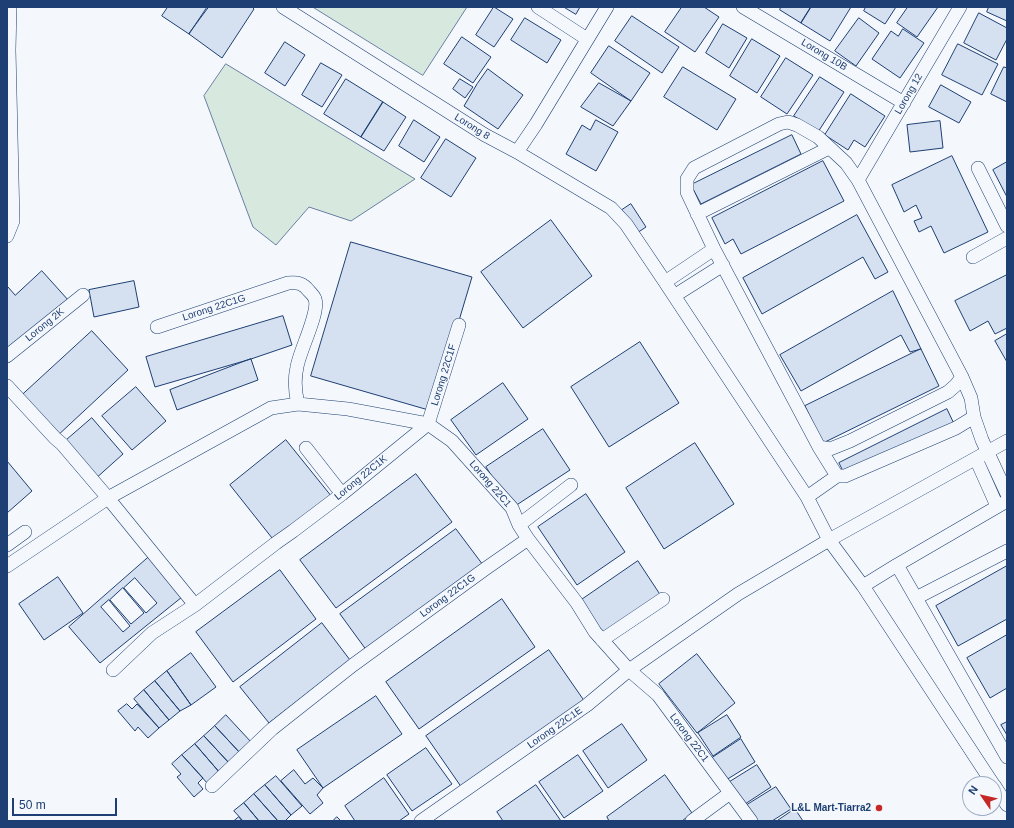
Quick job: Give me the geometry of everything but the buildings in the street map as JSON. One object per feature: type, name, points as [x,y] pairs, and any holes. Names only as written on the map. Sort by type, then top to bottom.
[{"type":"street","points":[[7,236],[13,221],[8,50],[10,7]]},
{"type":"street","name":"Lorong 8","points":[[283,7],[485,135],[517,152],[611,208],[626,224],[807,497],[829,540],[863,586],[989,776]]},
{"type":"street","points":[[538,7],[588,39]]},
{"type":"street","points":[[517,152],[536,124],[607,7]]},
{"type":"street","name":"Lorong 10B","points":[[743,7],[904,103]]},
{"type":"street","name":"Lorong 12","points":[[858,180],[960,7]]},
{"type":"street","points":[[838,476],[819,447],[714,249],[687,192],[687,179],[694,168],[779,124],[788,122],[797,125],[818,137],[846,163],[858,180],[962,377],[971,398],[974,417],[988,453],[1007,494]]},
{"type":"street","points":[[697,214],[829,148]]},
{"type":"street","points":[[978,168],[1007,226]]},
{"type":"street","points":[[973,257],[1007,238]]},
{"type":"street","points":[[665,282],[714,249]]},
{"type":"street","points":[[674,296],[723,265]]},
{"type":"street","name":"Lorong 22C1G","points":[[157,327],[288,283],[298,282],[307,288],[315,299],[315,307],[309,332],[297,366],[295,392],[298,404]]},
{"type":"street","name":"Lorong 2K","points":[[7,356],[83,295]]},
{"type":"street","name":"Lorong 22C1F","points":[[428,424],[459,325]]},
{"type":"street","points":[[819,447],[830,449],[850,441],[948,392],[962,377]]},
{"type":"street","points":[[7,386],[62,444],[195,605]]},
{"type":"street","name":"Lorong 22C1","points":[[7,566],[108,498],[271,408],[298,404],[348,409],[428,424],[452,441],[512,508],[519,525],[528,539],[577,603],[594,632],[629,670],[658,695],[751,821]]},
{"type":"street","points":[[807,497],[838,476],[845,476],[956,428],[974,417]]},
{"type":"street","name":"Lorong 22C1K","points":[[113,670],[152,634],[195,605],[342,494],[428,424]]},
{"type":"street","name":"Lorong 22C1E","points":[[422,821],[587,705],[629,670],[738,594],[829,540],[1007,442]]},
{"type":"street","points":[[306,448],[342,494]]},
{"type":"street","points":[[863,586],[1002,504],[976,459]]},
{"type":"street","points":[[519,525],[571,485]]},
{"type":"street","points":[[7,545],[25,532]]},
{"type":"street","name":"Lorong 22C1G","points":[[212,786],[272,729],[369,654],[528,539]]},
{"type":"street","points":[[916,598],[1007,551]]},
{"type":"street","points":[[897,565],[1007,757]]},
{"type":"street","points":[[602,640],[663,599]]},
{"type":"street","points":[[692,821],[730,793]]},
{"type":"shaded area","points":[[313,7],[467,7],[423,75]]},
{"type":"shaded area","points":[[226,64],[415,179],[351,221],[309,207],[276,245],[253,227],[204,96]]},
{"type":"place","name":"L&L Mart-Tiarra2","points":[[879,808]]}]
